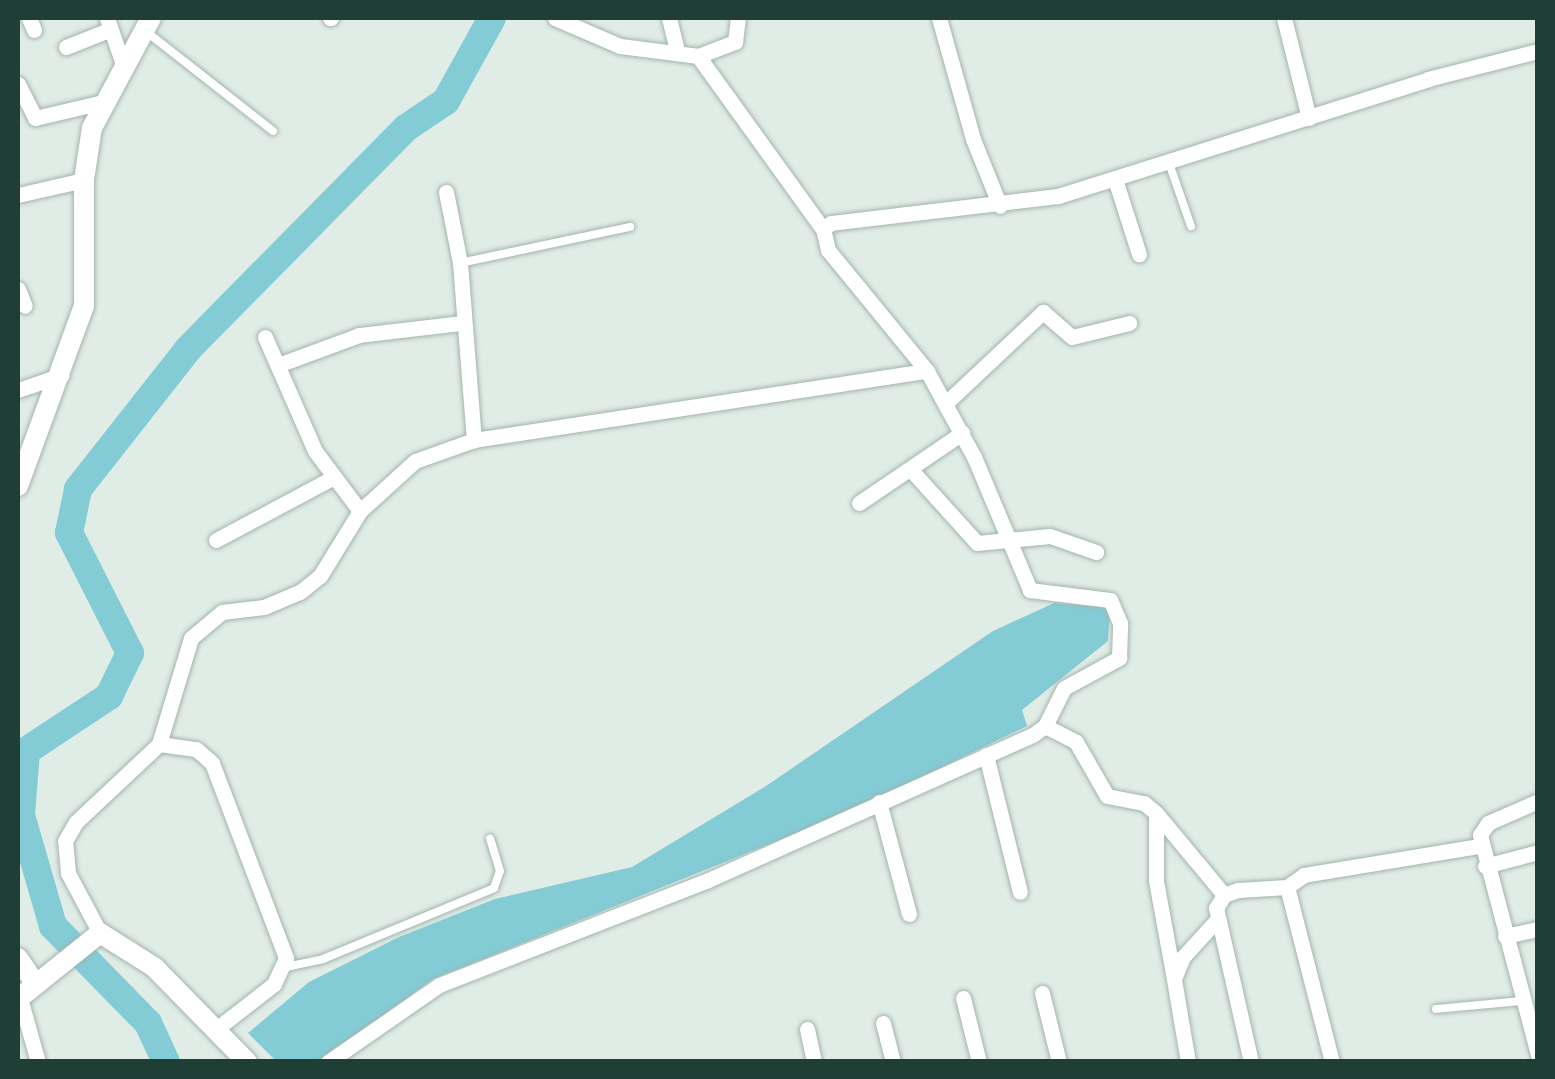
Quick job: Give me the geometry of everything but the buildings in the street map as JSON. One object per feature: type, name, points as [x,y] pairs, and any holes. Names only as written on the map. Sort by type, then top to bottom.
[{"type":"street","points":[[555,18],[620,46],[698,56],[735,42],[738,18]]},
{"type":"street","points":[[669,18],[677,51]]},
{"type":"street","points":[[939,18],[972,140],[1000,206]]},
{"type":"street","points":[[1284,18],[1308,118]]},
{"type":"street","points":[[66,48],[109,24],[124,67]]},
{"type":"street","points":[[18,486],[84,306],[84,180],[102,102],[148,24]]},
{"type":"street","points":[[823,229],[843,219],[1000,206],[1115,179],[1538,51]]},
{"type":"street","points":[[328,1062],[439,985],[706,881],[1045,726],[1064,688],[1120,658],[1120,623],[1110,600],[1030,590],[947,402],[927,371],[828,250],[823,229],[698,56]]},
{"type":"street","points":[[18,84],[35,118],[102,102]]},
{"type":"street","points":[[1115,179],[1139,254]]},
{"type":"street","points":[[18,195],[84,180]]},
{"type":"street","points":[[446,192],[460,263],[461,323],[474,440]]},
{"type":"street","points":[[18,289],[25,306]]},
{"type":"street","points":[[947,402],[1044,312],[1072,337],[1129,324]]},
{"type":"street","points":[[278,365],[360,335],[461,323]]},
{"type":"street","points":[[264,337],[332,478],[360,511]]},
{"type":"street","points":[[247,1062],[154,968],[96,935],[68,872],[65,841],[76,822],[159,744],[179,667],[203,623],[300,592],[320,576],[360,511],[415,460],[474,440],[927,371]]},
{"type":"street","points":[[18,390],[62,374]]},
{"type":"street","points":[[859,503],[912,471],[962,433]]},
{"type":"street","points":[[912,471],[967,536],[988,544],[1050,536],[1096,552]]},
{"type":"street","points":[[216,540],[332,478]]},
{"type":"street","points":[[1045,726],[1076,742],[1107,796],[1144,803],[1156,813],[1224,895]]},
{"type":"street","points":[[159,744],[196,749],[212,763],[286,967],[220,1034]]},
{"type":"street","points":[[986,755],[1020,892]]},
{"type":"street","points":[[878,802],[909,914]]},
{"type":"street","points":[[1538,802],[1488,823],[1480,846],[1538,1055]]},
{"type":"street","points":[[1156,813],[1156,881],[1188,1062]]},
{"type":"street","points":[[1224,895],[1287,887],[1304,875],[1480,846]]},
{"type":"street","points":[[1485,866],[1538,852]]},
{"type":"street","points":[[1287,887],[1332,1062]]},
{"type":"street","points":[[1174,979],[1183,957],[1215,922],[1224,895]]},
{"type":"street","points":[[1215,922],[1251,1062]]},
{"type":"street","points":[[1505,936],[1538,928]]},
{"type":"street","points":[[24,994],[96,935]]},
{"type":"street","points":[[18,958],[38,1062]]},
{"type":"street","points":[[1042,992],[1060,1062]]},
{"type":"street","points":[[963,998],[979,1062]]},
{"type":"street","points":[[883,1023],[894,1062]]},
{"type":"street","points":[[807,1030],[814,1062]]},
{"type":"lane","points":[[148,24],[274,131]]},
{"type":"lane","points":[[1169,162],[1190,226]]},
{"type":"lane","points":[[460,263],[630,227]]},
{"type":"lane","points":[[286,967],[322,960],[494,888],[500,871],[490,838]]},
{"type":"lane","points":[[1436,1009],[1524,1001]]},
{"type":"water","points":[[1054,603],[1110,608],[1108,641],[1022,710],[1027,726],[847,813],[433,979],[320,1061],[276,1061],[248,1033],[309,982],[399,937],[495,899],[632,867],[766,786],[993,631]]},
{"type":"waterway","points":[[166,1062],[148,1023],[53,926],[21,815],[26,751],[109,696],[130,653],[69,533],[78,489],[189,348],[406,128],[446,101],[492,18]]}]
